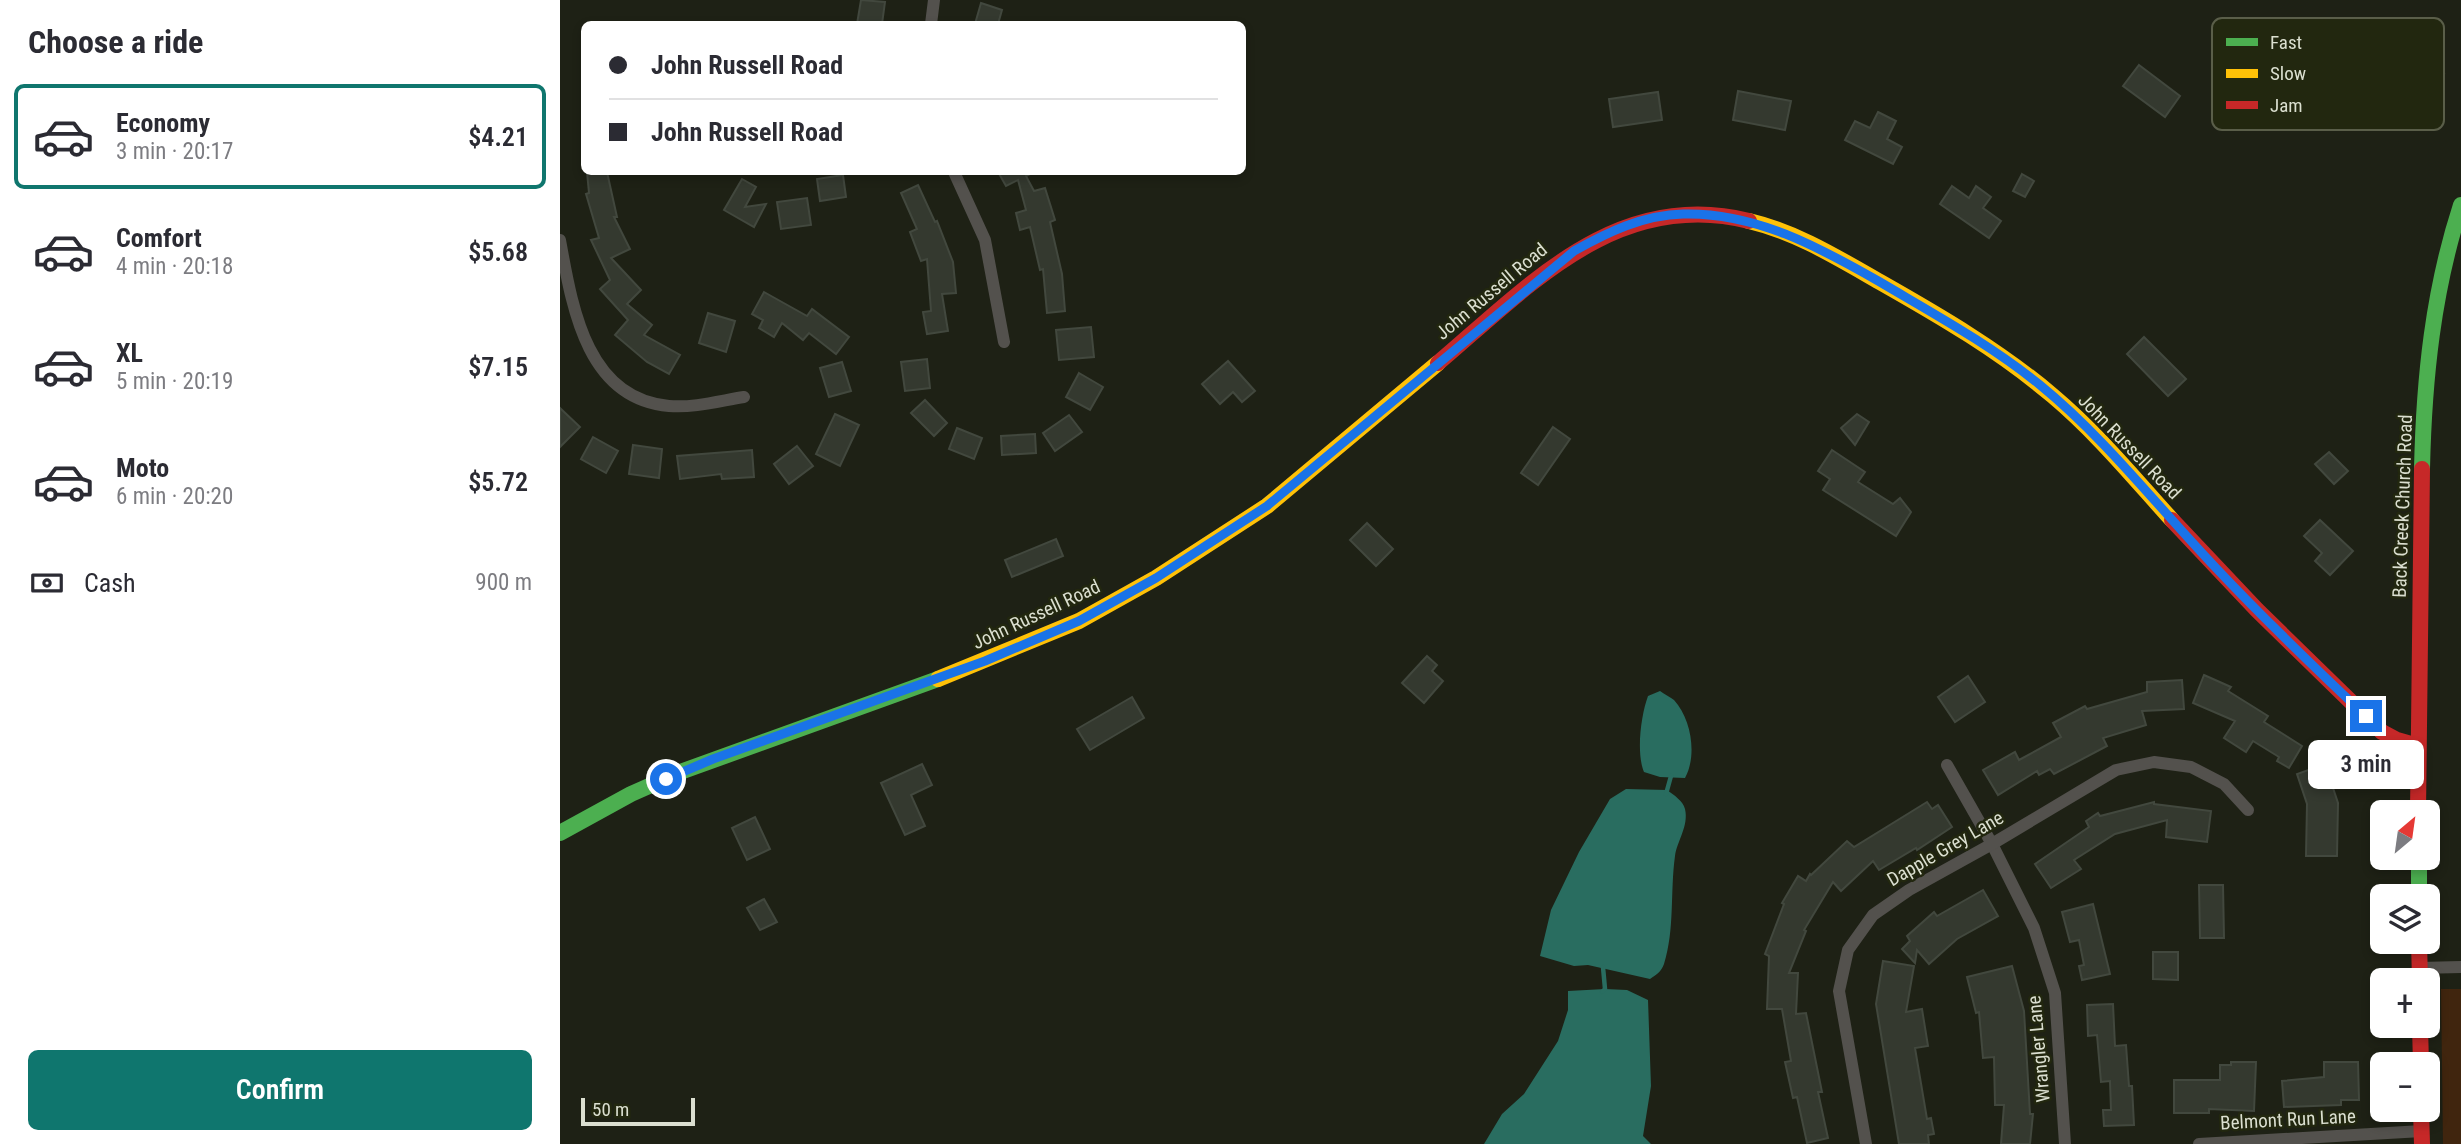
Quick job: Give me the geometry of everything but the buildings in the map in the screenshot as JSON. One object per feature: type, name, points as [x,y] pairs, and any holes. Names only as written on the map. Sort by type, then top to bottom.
[{"type":"street","points":[[931,21],[934,0]]},
{"type":"street","points":[[955,175],[985,240],[1004,342]]},
{"type":"street","name":"Back Creek Church Road","points":[[2418,800],[2423,447],[2429,352],[2443,265],[2461,205]]},
{"type":"street","name":"John Russell Road","points":[[560,833],[631,794],[683,771],[931,682],[1079,621],[1187,560],[1267,506],[1574,251],[1631,223],[1680,214],[1727,216],[1758,223],[1796,238],[1849,264],[2000,355],[2076,416],[2216,568],[2382,732],[2418,746]]},
{"type":"street","points":[[560,240],[580,329],[597,364],[610,378],[630,393],[668,406],[692,406],[744,397]]},
{"type":"street","name":"Dapple Grey Lane","points":[[1866,1144],[1839,990],[1848,950],[1873,915],[1909,890],[2116,770],[2154,762],[2191,766],[2224,784],[2248,810]]},
{"type":"street","name":"Wrangler Lane","points":[[1947,765],[1992,844],[2034,928],[2054,993],[2065,1144]]},
{"type":"street","points":[[2440,970],[2461,967]]},
{"type":"street","name":"Belmont Run Lane","points":[[2199,1144],[2422,1137]]},
{"type":"shaded area","points":[[2441,989],[2461,989],[2461,1144],[2443,1144]]},
{"type":"water","points":[[1660,691],[1674,700],[1689,728],[1692,749],[1685,778],[1660,777],[1644,772],[1640,755],[1640,734],[1645,704],[1648,696]]},
{"type":"water","points":[[1626,789],[1667,790],[1682,803],[1686,815],[1675,856],[1667,951],[1662,969],[1650,979],[1588,965],[1574,966],[1540,956],[1551,910],[1579,852],[1610,799]]},
{"type":"water","points":[[1627,990],[1648,1000],[1651,1086],[1643,1136],[1651,1144],[1484,1144],[1502,1114],[1524,1094],[1558,1041],[1568,1010],[1568,991]]},
{"type":"waterway","points":[[1666,794],[1671,776]]},
{"type":"waterway","points":[[1602,992],[1605,989],[1603,967]]},
{"type":"traffic: fast","points":[[2422,469],[2432,335],[2443,270],[2461,205]]},
{"type":"traffic: fast","points":[[560,833],[631,794],[683,771],[938,679]]},
{"type":"traffic: fast","points":[[2419,870],[2419,884]]},
{"type":"traffic: slow","points":[[1749,221],[1783,232],[1832,255],[1991,349],[2053,396],[2085,425],[2172,520]]},
{"type":"traffic: slow","points":[[938,679],[1079,621],[1156,578],[1267,506],[1438,363]]},
{"type":"traffic: jam","points":[[1438,363],[1542,276],[1578,251],[1617,231],[1658,218],[1701,214],[1749,221]]},
{"type":"traffic: jam","points":[[2418,800],[2422,469]]},
{"type":"traffic: jam","points":[[2172,520],[2257,610],[2382,732],[2418,746]]},
{"type":"traffic: jam","points":[[2419,954],[2420,968]]},
{"type":"traffic: jam","points":[[2420,1038],[2421,1052]]},
{"type":"traffic: jam","points":[[2421,1122],[2422,1144]]},
{"type":"route","points":[[666,779],[713,759],[985,661],[1079,621],[1197,554],[1267,506],[1574,251],[1631,223],[1680,214],[1727,216],[1758,223],[1796,238],[1838,258],[2002,356],[2076,416],[2216,568],[2366,716]]}]
